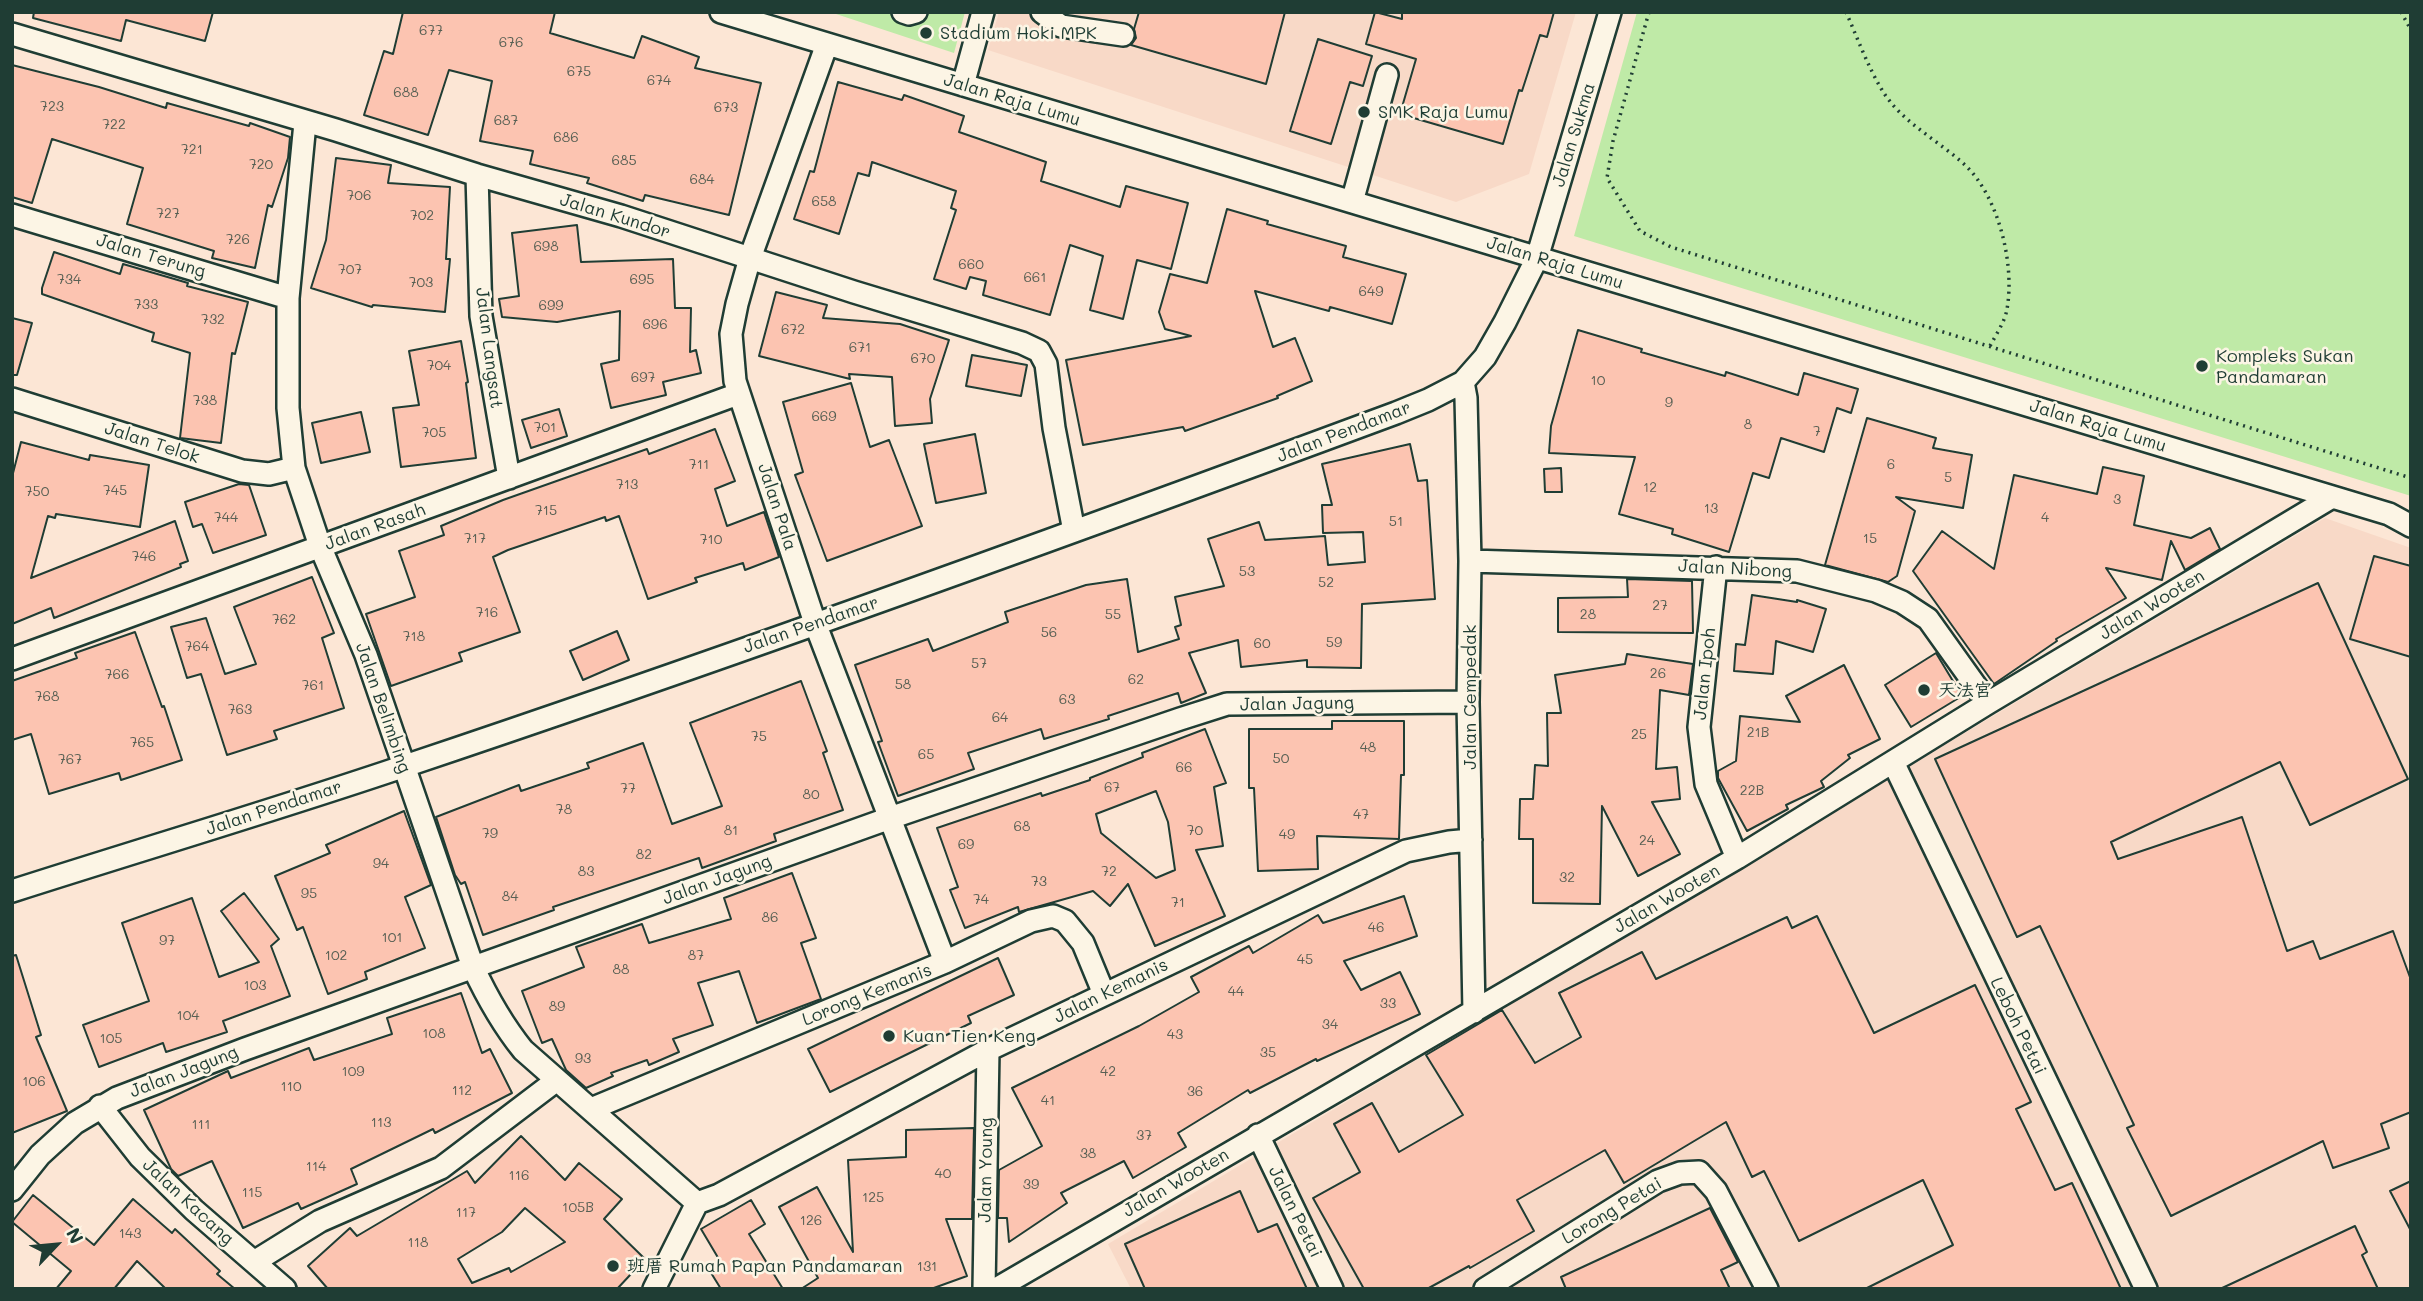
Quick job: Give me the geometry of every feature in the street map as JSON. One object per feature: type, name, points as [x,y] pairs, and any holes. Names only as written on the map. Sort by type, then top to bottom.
[{"type":"street","name":"Jalan Raja Lumu","points":[[720,12],[2389,514],[2411,526]]},
{"type":"street","points":[[903,12],[916,12]]},
{"type":"street","points":[[963,85],[983,12]]},
{"type":"street","points":[[1042,12],[1061,26],[1123,35]]},
{"type":"street","name":"Jalan Sukma","points":[[1537,258],[1610,12]]},
{"type":"street","name":"Jalan Kundor","points":[[12,34],[336,130],[477,176],[621,216],[1022,343],[1039,351],[1045,364],[1074,531]]},
{"type":"street","name":"Jalan Pala","points":[[827,44],[750,258],[731,334],[735,381],[816,623],[945,962]]},
{"type":"street","points":[[1352,202],[1387,75]]},
{"type":"street","name":"Jalan Belimbing","points":[[305,122],[288,298],[288,408],[294,468],[320,546],[366,654],[473,967],[502,1024],[523,1050],[697,1203]]},
{"type":"street","name":"Jalan Langsat","points":[[477,176],[481,316],[509,478]]},
{"type":"street","name":"Jalan Terung","points":[[12,215],[288,298]]},
{"type":"street","name":"Jalan Pendamar","points":[[12,891],[404,766],[1074,531],[1428,400],[1463,382],[1485,357],[1537,258]]},
{"type":"street","name":"Jalan Cempedak","points":[[1463,382],[1466,398],[1470,561],[1468,702],[1474,1012]]},
{"type":"street","name":"Jalan Rasah","points":[[12,659],[738,394]]},
{"type":"street","name":"Jalan Telok","points":[[12,398],[242,471],[269,474],[294,468]]},
{"type":"street","name":"Jalan Wooten","points":[[996,1289],[1021,1282],[1258,1135],[1737,858],[1988,703],[2332,497]]},
{"type":"street","name":"Jalan Raja Lumu","points":[[2389,514],[2411,510]]},
{"type":"street","name":"Jalan Nibong","points":[[1470,561],[1797,571],[1875,590],[1902,602],[1928,619],[1988,703]]},
{"type":"street","name":"Jalan Ipoh","points":[[1716,567],[1699,727],[1706,784],[1737,858]]},
{"type":"street","name":"Jalan Jagung","points":[[12,1190],[40,1155],[75,1123],[100,1106],[246,1049],[890,818],[1227,704],[1468,702]]},
{"type":"street","name":"Leboh Petai","points":[[1893,762],[2146,1289]]},
{"type":"street","name":"Jalan Kemanis","points":[[697,1203],[719,1195],[988,1050],[1406,851],[1471,840]]},
{"type":"street","name":"Lorong Kemanis","points":[[591,1109],[945,962],[1031,921],[1053,916],[1065,921],[1083,943],[1104,994]]},
{"type":"street","name":"Jalan Young","points":[[984,1289],[988,1050]]},
{"type":"street","points":[[254,1262],[320,1221],[441,1168],[557,1080]]},
{"type":"street","name":"Jalan Kacang","points":[[100,1106],[140,1157],[194,1210],[285,1289]]},
{"type":"street","name":"Jalan Petai","points":[[1258,1135],[1332,1289]]},
{"type":"street","name":"Lorong Petai","points":[[1485,1289],[1658,1181],[1680,1173],[1699,1171],[1716,1191],[1767,1289]]},
{"type":"street","points":[[654,1289],[697,1203]]},
{"type":"path","points":[[1649,12],[1613,141],[1607,178],[1640,231],[1671,247],[2411,478]]},
{"type":"path","points":[[1846,12],[1882,90],[1904,115],[1967,166],[1986,192],[2000,227],[2010,274],[2007,312],[1989,348]]},
{"type":"path","points":[[2401,12],[2411,30]]},
{"type":"shaded area","name":"SMK Raja Lumu","points":[[999,12],[1576,12],[1529,174],[1456,202],[988,50]]},
{"type":"shaded area","points":[[2325,518],[2411,548],[2411,1289],[1131,1289],[1108,1244]]},
{"type":"green space","name":"Stadium Hoki MPK","points":[[830,12],[965,12],[954,53]]},
{"type":"green space","name":"Kompleks Sukan Pandamaran","points":[[1637,12],[2411,12],[2411,496],[1574,236]]},
{"type":"building","points":[[34,12],[213,12],[205,41],[126,20],[121,41],[33,18]]},
{"type":"building","points":[[403,12],[555,12],[550,33],[634,58],[642,36],[699,57],[695,68],[761,83],[729,215],[645,195],[643,201],[587,183],[589,178],[530,164],[533,151],[480,141],[492,81],[449,70],[428,135],[364,115],[384,51],[393,54]]},
{"type":"building","points":[[1139,12],[1285,12],[1266,84],[1131,45],[1136,38],[1134,29]]},
{"type":"building","points":[[1375,12],[1402,19],[1402,12],[1554,12],[1547,37],[1540,35],[1522,91],[1519,90],[1503,144],[1400,114],[1416,59],[1366,44]]},
{"type":"building","points":[[1318,39],[1372,56],[1363,86],[1350,82],[1331,144],[1290,131]]},
{"type":"building","points":[[12,65],[99,87],[166,108],[167,103],[249,126],[250,123],[290,137],[288,158],[272,207],[268,205],[255,268],[212,258],[214,251],[127,224],[143,168],[52,139],[32,203],[12,197]]},
{"type":"building","points":[[838,82],[902,100],[904,95],[964,116],[959,132],[1046,162],[1041,181],[1120,207],[1126,186],[1188,203],[1171,269],[1137,260],[1123,319],[1090,310],[1103,256],[1070,245],[1050,315],[983,295],[986,281],[970,277],[966,289],[934,279],[956,210],[951,208],[956,191],[872,162],[869,176],[858,173],[839,234],[794,219],[810,171],[814,172]]},
{"type":"building","points":[[336,158],[391,165],[388,183],[450,187],[446,259],[450,259],[445,312],[372,307],[311,288],[326,240]]},
{"type":"building","points":[[1227,209],[1268,221],[1267,224],[1346,246],[1343,257],[1406,274],[1392,324],[1330,307],[1329,311],[1255,291],[1273,347],[1295,338],[1312,381],[1277,396],[1278,398],[1185,431],[1183,427],[1083,445],[1066,360],[1191,336],[1165,329],[1159,312],[1170,274],[1207,283]]},
{"type":"building","points":[[577,225],[581,262],[673,259],[675,308],[691,308],[690,352],[696,350],[701,373],[663,382],[666,395],[611,408],[601,364],[619,360],[620,311],[557,322],[502,317],[499,299],[519,296],[512,233]]},
{"type":"building","points":[[54,252],[120,274],[123,264],[188,283],[187,286],[248,302],[235,354],[232,353],[221,443],[180,438],[190,353],[152,341],[154,333],[42,294]]},
{"type":"building","points":[[776,292],[827,305],[823,318],[900,324],[949,340],[930,399],[932,423],[895,426],[892,377],[849,374],[850,379],[759,356]]},
{"type":"building","points":[[12,318],[32,323],[17,375],[12,375]]},
{"type":"building","points":[[1578,330],[1642,349],[1641,352],[1725,376],[1726,372],[1798,395],[1804,373],[1858,389],[1851,413],[1837,408],[1824,452],[1781,438],[1769,478],[1753,473],[1729,552],[1672,534],[1673,529],[1619,514],[1635,457],[1549,453],[1551,426]]},
{"type":"building","points":[[461,341],[476,458],[401,467],[393,408],[419,405],[409,351]]},
{"type":"building","points":[[972,355],[1027,365],[1021,396],[966,386]]},
{"type":"building","points":[[851,383],[870,447],[889,440],[922,526],[827,561],[795,475],[803,472],[783,402]]},
{"type":"building","points":[[559,409],[567,436],[531,448],[522,420]]},
{"type":"building","points":[[361,412],[370,452],[321,463],[312,423]]},
{"type":"building","points":[[1867,418],[1936,438],[1933,448],[1972,455],[1963,508],[1896,497],[1915,511],[1897,576],[1888,582],[1825,565]]},
{"type":"building","points":[[715,429],[735,481],[715,489],[727,526],[764,512],[779,557],[745,570],[743,563],[695,578],[697,582],[648,599],[619,516],[606,521],[605,517],[493,557],[520,632],[459,653],[462,661],[391,686],[366,614],[415,597],[399,551],[444,535],[441,526],[503,500],[647,449],[649,454]]},
{"type":"building","points":[[975,434],[986,493],[936,503],[924,444]]},
{"type":"building","points":[[21,442],[89,460],[90,455],[149,465],[140,527],[56,514],[55,518],[48,516],[31,578],[175,521],[188,561],[180,564],[181,567],[54,618],[51,608],[12,624],[12,477]]},
{"type":"building","points":[[1410,444],[1418,481],[1427,480],[1435,599],[1362,604],[1361,668],[1307,667],[1307,660],[1241,667],[1238,640],[1189,653],[1206,693],[1181,703],[1178,693],[1108,716],[1109,719],[1044,739],[1041,729],[968,753],[974,769],[898,796],[878,742],[882,741],[855,665],[928,639],[933,651],[1008,622],[1005,612],[1086,585],[1127,579],[1138,652],[1179,639],[1175,627],[1181,625],[1175,597],[1224,586],[1208,539],[1259,522],[1265,540],[1325,536],[1328,565],[1365,562],[1363,532],[1323,533],[1322,505],[1332,505],[1322,464]]},
{"type":"building","points":[[2103,467],[2144,476],[2134,525],[2191,538],[2210,528],[2220,549],[2185,570],[2171,541],[2162,580],[2106,568],[2126,598],[2056,639],[2057,641],[1994,684],[1913,571],[1942,531],[1994,569],[2014,475],[2097,494]]},
{"type":"building","points":[[1561,468],[1562,492],[1545,492],[1544,469]]},
{"type":"building","points":[[239,484],[249,485],[266,535],[213,553],[202,524],[193,527],[185,502]]},
{"type":"building","points":[[2374,556],[2411,566],[2411,657],[2350,639]]},
{"type":"building","points":[[312,577],[334,633],[322,638],[344,708],[274,731],[277,739],[227,755],[201,674],[187,678],[171,627],[206,618],[225,674],[256,664],[234,607]]},
{"type":"building","points":[[1627,579],[1692,581],[1693,633],[1558,632],[1558,598],[1628,597]]},
{"type":"building","points":[[2318,583],[2408,779],[2310,825],[2280,762],[2111,842],[2118,859],[2242,817],[2287,951],[2313,941],[2320,959],[2393,931],[2411,980],[2411,1112],[2381,1124],[2389,1148],[2333,1168],[2323,1141],[2171,1216],[2127,1128],[2134,1125],[2040,926],[2017,937],[1935,759]]},
{"type":"building","points":[[1752,595],[1797,600],[1826,609],[1813,652],[1776,641],[1773,674],[1734,671],[1736,644],[1745,645]]},
{"type":"building","points":[[617,631],[629,660],[583,680],[570,651]]},
{"type":"building","points":[[135,632],[182,760],[121,780],[119,773],[49,794],[31,734],[12,740],[12,681],[77,658],[75,653]]},
{"type":"building","name":"天法宫","points":[[1936,653],[1962,696],[1911,727],[1885,685]]},
{"type":"building","points":[[1627,654],[1693,664],[1689,695],[1660,690],[1656,769],[1677,767],[1680,799],[1652,802],[1680,854],[1638,876],[1602,806],[1600,904],[1533,903],[1533,839],[1519,839],[1520,799],[1533,799],[1535,765],[1548,766],[1547,713],[1561,713],[1555,675],[1625,664]]},
{"type":"building","points":[[1844,665],[1880,739],[1848,755],[1850,758],[1821,781],[1824,787],[1786,805],[1788,809],[1747,831],[1718,778],[1718,771],[1736,761],[1740,716],[1800,722],[1786,696]]},
{"type":"building","points":[[801,681],[827,751],[823,753],[843,810],[774,834],[776,841],[702,868],[699,858],[553,907],[554,910],[483,935],[465,882],[461,884],[455,875],[436,817],[519,785],[521,791],[589,768],[587,763],[643,743],[672,824],[722,806],[690,723]]},
{"type":"building","points":[[1332,721],[1404,721],[1404,775],[1401,775],[1399,839],[1317,836],[1318,869],[1258,871],[1254,788],[1249,788],[1249,729],[1332,729]]},
{"type":"building","points":[[1205,729],[1226,783],[1214,787],[1223,846],[1196,850],[1225,916],[1155,946],[1128,884],[1110,906],[1093,891],[1019,912],[1018,907],[965,928],[950,890],[958,887],[937,828],[1041,793],[1042,796],[1090,780],[1143,757],[1142,753]],"holes":[[[1156,791],[1168,822],[1175,870],[1156,878],[1101,833],[1096,814]]]},
{"type":"building","points":[[404,811],[431,885],[405,897],[425,948],[365,972],[367,979],[328,994],[303,927],[297,930],[275,876],[330,853],[326,845]]},
{"type":"building","points":[[792,873],[816,938],[801,943],[821,999],[757,1023],[739,971],[698,983],[713,1025],[673,1039],[679,1052],[649,1065],[647,1060],[611,1073],[613,1076],[586,1088],[566,1070],[552,1039],[542,1043],[522,991],[584,967],[576,947],[642,924],[649,943],[731,919],[724,898]]},
{"type":"building","points":[[244,893],[279,939],[271,946],[290,996],[223,1021],[227,1032],[166,1052],[163,1043],[99,1067],[83,1025],[149,1001],[122,923],[192,898],[219,977],[259,962],[221,911]]},
{"type":"building","points":[[1404,896],[1417,936],[1344,961],[1361,990],[1400,972],[1420,1014],[1317,1061],[1316,1059],[1250,1093],[1248,1090],[1178,1133],[1186,1147],[1133,1178],[1124,1161],[1061,1193],[1067,1203],[1009,1242],[1007,1218],[998,1218],[999,1170],[1042,1146],[1012,1088],[1139,1026],[1199,992],[1191,977],[1249,946],[1253,953],[1318,915],[1323,923]]},
{"type":"building","points":[[1817,916],[1874,1033],[1975,985],[2031,1102],[2016,1109],[2055,1190],[2072,1183],[2121,1289],[1865,1289],[1953,1245],[1923,1180],[1799,1241],[1764,1171],[1752,1177],[1726,1122],[1624,1183],[1605,1150],[1517,1200],[1534,1231],[1427,1289],[1364,1289],[1313,1198],[1360,1172],[1334,1124],[1372,1103],[1399,1152],[1463,1115],[1426,1055],[1502,1010],[1535,1063],[1581,1037],[1559,993],[1642,952],[1656,979],[1787,917],[1792,928]]},
{"type":"building","points":[[16,955],[41,1035],[36,1037],[67,1111],[12,1133],[12,956]]},
{"type":"building","name":"Kuan Tien Keng","points":[[998,958],[1014,995],[968,1016],[971,1023],[830,1092],[808,1049]]},
{"type":"building","points":[[461,993],[482,1053],[490,1049],[512,1093],[435,1133],[433,1129],[351,1169],[357,1184],[301,1209],[298,1203],[243,1228],[212,1161],[178,1176],[171,1169],[144,1110],[228,1071],[231,1078],[309,1048],[314,1060],[392,1034],[387,1018]]},
{"type":"building","points":[[974,1128],[972,1219],[946,1219],[967,1276],[931,1289],[801,1289],[818,1278],[779,1207],[817,1187],[853,1252],[848,1160],[906,1157],[906,1130]]},
{"type":"building","points":[[521,1136],[565,1180],[579,1163],[622,1199],[604,1219],[645,1259],[617,1289],[328,1289],[308,1266],[350,1228],[357,1236],[467,1171],[475,1183]],"holes":[[[525,1208],[565,1242],[511,1272],[509,1268],[472,1283],[458,1259],[502,1232]]]},
{"type":"building","points":[[2411,1181],[2411,1231],[2390,1191]]},
{"type":"building","points":[[1240,1191],[1258,1232],[1277,1224],[1307,1289],[1145,1289],[1125,1244]]},
{"type":"building","points":[[33,1195],[94,1245],[133,1199],[172,1233],[175,1229],[220,1271],[217,1274],[235,1289],[166,1289],[137,1261],[114,1289],[56,1289],[71,1271],[12,1222]]},
{"type":"building","points":[[751,1200],[765,1224],[749,1234],[783,1289],[721,1289],[708,1268],[720,1261],[701,1229]]},
{"type":"building","points":[[1710,1208],[1738,1262],[1721,1270],[1730,1289],[1566,1289],[1561,1277]]},
{"type":"building","points":[[2355,1226],[2367,1252],[2362,1255],[2378,1289],[2220,1289]]},
{"type":"place","name":"Stadium Hoki MPK","points":[[926,33]]},
{"type":"place","name":"SMK Raja Lumu","points":[[1364,112]]},
{"type":"place","name":"Kompleks Sukan Pandamaran","points":[[2202,366]]},
{"type":"place","name":"天法宫","points":[[1924,690]]},
{"type":"place","name":"Kuan Tien Keng","points":[[889,1036]]},
{"type":"place","name":"班厝 Rumah Papan Pandamaran","points":[[613,1266]]}]
